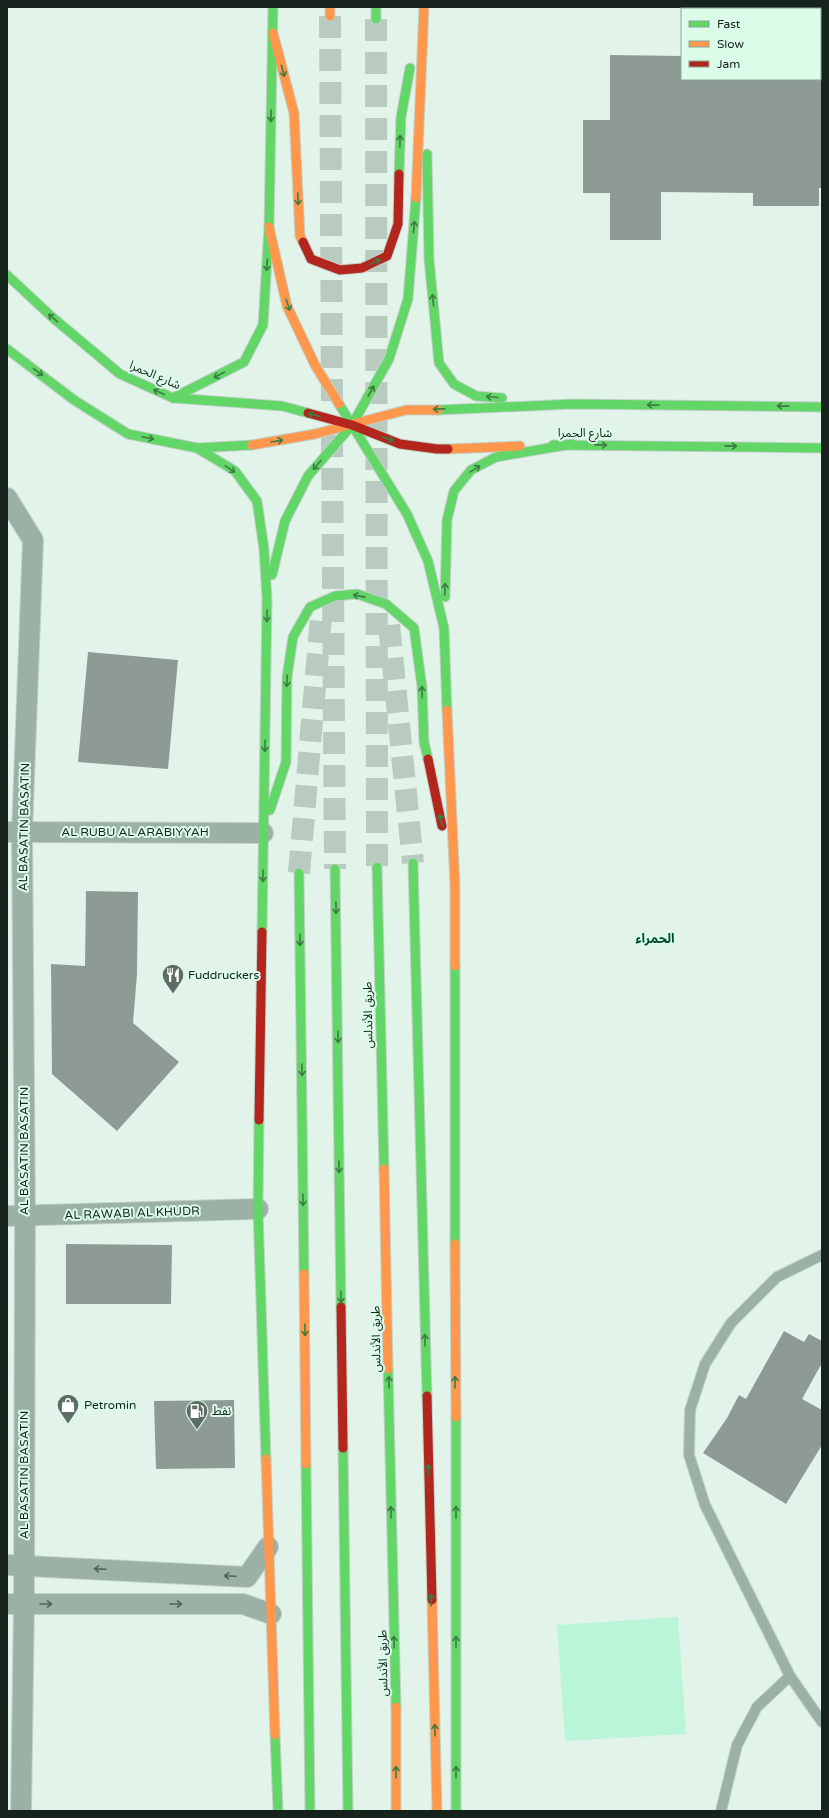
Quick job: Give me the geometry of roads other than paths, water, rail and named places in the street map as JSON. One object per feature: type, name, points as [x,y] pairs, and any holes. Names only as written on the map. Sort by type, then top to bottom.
[{"type":"main road","points":[[173,398],[244,362],[263,325],[269,226],[273,7]]},
{"type":"main road","points":[[376,7],[376,19]]},
{"type":"main road","points":[[273,33],[294,113],[300,236],[311,259],[340,270],[362,268],[387,256],[398,224],[401,117],[423,7]]},
{"type":"main road","points":[[423,7],[430,259],[439,363],[454,384],[476,396],[573,404]]},
{"type":"main road","points":[[267,599],[285,521],[308,476],[352,425],[389,359],[408,299],[416,203],[423,7]]},
{"type":"main road","points":[[269,226],[287,306],[315,365],[406,514],[428,561],[444,628]]},
{"type":"main road","name":"شارع الحمرا","points":[[7,275],[52,317],[120,374],[173,398],[282,406],[352,425],[400,444],[437,449],[572,444],[822,448]]},
{"type":"main road","points":[[7,348],[74,400],[128,434],[197,448],[263,444],[352,425],[406,410],[482,409],[573,404],[822,407]]},
{"type":"main road","points":[[456,1811],[455,886],[444,628],[447,520],[454,491],[471,470],[496,457],[572,444]]},
{"type":"main road","points":[[197,448],[235,471],[257,501],[264,549],[267,599],[258,1209],[268,1547],[278,1811]]},
{"type":"main road","points":[[263,833],[286,762],[287,677],[293,637],[310,607],[335,596],[357,594],[386,604],[414,628],[422,688],[424,742],[455,886]]},
{"type":"main road","points":[[413,863],[437,1811]]},
{"type":"main road","name":"طريق الأندلس","points":[[377,867],[396,1700],[396,1811]]},
{"type":"main road","points":[[335,868],[348,1811]]},
{"type":"main road","points":[[299,873],[310,1811]]},
{"type":"street","name":"AL BASATIN BASATIN","points":[[7,498],[33,540],[14,832],[16,1216],[15,1604],[21,1811]]},
{"type":"street","name":"AL RUBU AL ARABIYYAH","points":[[14,832],[263,833]]},
{"type":"street","name":"AL RAWABI AL KHUDR","points":[[16,1216],[258,1209]]},
{"type":"street","points":[[15,1565],[247,1577],[268,1547]]},
{"type":"street","points":[[15,1604],[243,1604],[271,1614]]},
{"type":"lane","points":[[822,1254],[777,1277],[731,1323],[706,1364],[690,1410],[690,1455],[705,1505],[790,1676],[822,1722]]},
{"type":"lane","points":[[721,1811],[737,1745],[757,1707],[790,1676]]},
{"type":"tunnel","points":[[330,16],[332,401]]},
{"type":"tunnel","points":[[376,19],[377,867]]},
{"type":"tunnel","points":[[332,435],[335,869]]},
{"type":"tunnel","points":[[299,873],[321,617]]},
{"type":"tunnel","points":[[389,625],[413,863]]},
{"type":"place","name":"Fuddruckers","points":[[173,994]]},
{"type":"place","name":"Petromin","points":[[68,1424]]},
{"type":"place","name":"نفط","points":[[197,1430]]},
{"type":"district","name":"الحمراء","points":[[655,938]]}]
